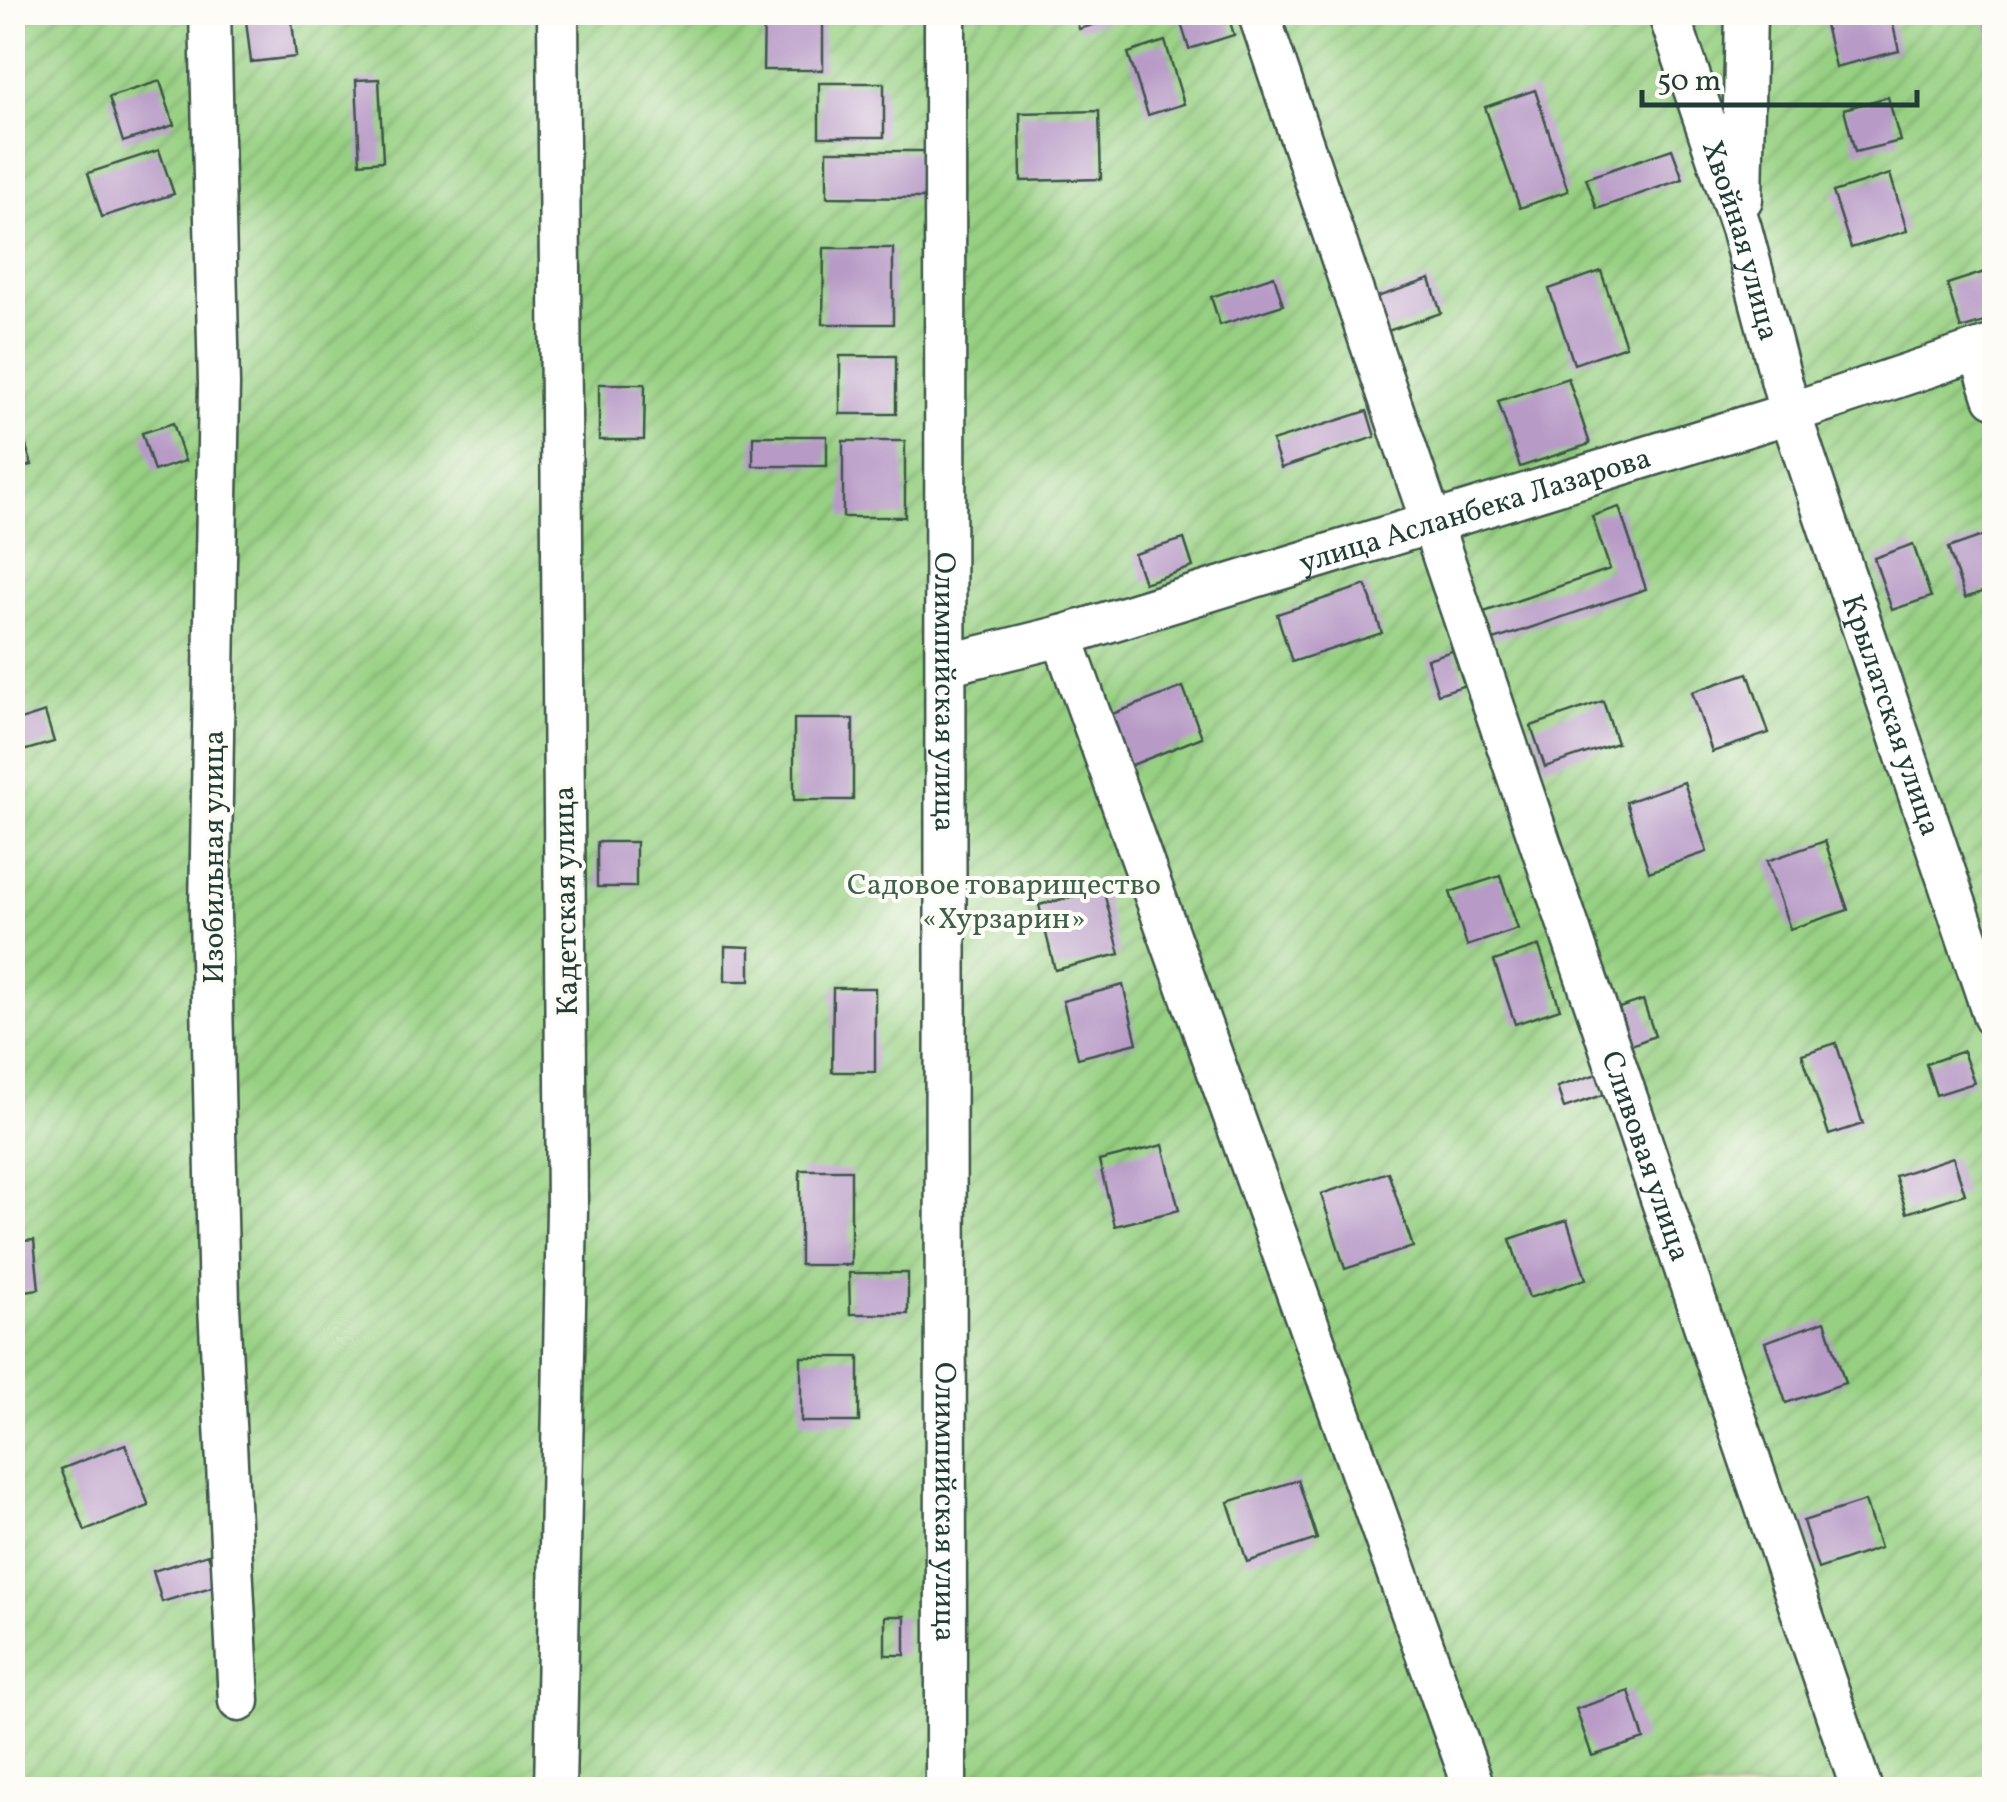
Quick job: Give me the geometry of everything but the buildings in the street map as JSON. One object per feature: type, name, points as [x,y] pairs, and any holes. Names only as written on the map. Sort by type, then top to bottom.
[{"type":"street","name":"Изобильная улица","points":[[210,12],[220,384],[210,912],[219,1306],[238,1700]]},
{"type":"street","name":"Кадетская улица","points":[[556,1790],[568,1209],[558,12]]},
{"type":"street","name":"Олимпийская улица","points":[[945,12],[955,1786]]},
{"type":"street","points":[[1258,12],[1433,522]]},
{"type":"street","name":"Хвойная улица","points":[[1668,12],[1741,228],[1790,413]]},
{"type":"street","points":[[1741,228],[1746,12]]},
{"type":"street","name":"улица Асланбека Лазарова","points":[[949,664],[1062,636],[1790,413],[1986,348]]},
{"type":"street","points":[[1986,348],[1994,397]]},
{"type":"street","name":"Крылатская улица","points":[[1790,413],[1994,1017]]},
{"type":"street","name":"Сливовая улица","points":[[1433,522],[1862,1790]]},
{"type":"street","points":[[1062,636],[1475,1790]]},
{"type":"green space","name":"Садовое товарищество «Хурзарин»","points":[[13,13],[1994,13],[1994,1789],[13,1789]]}]
